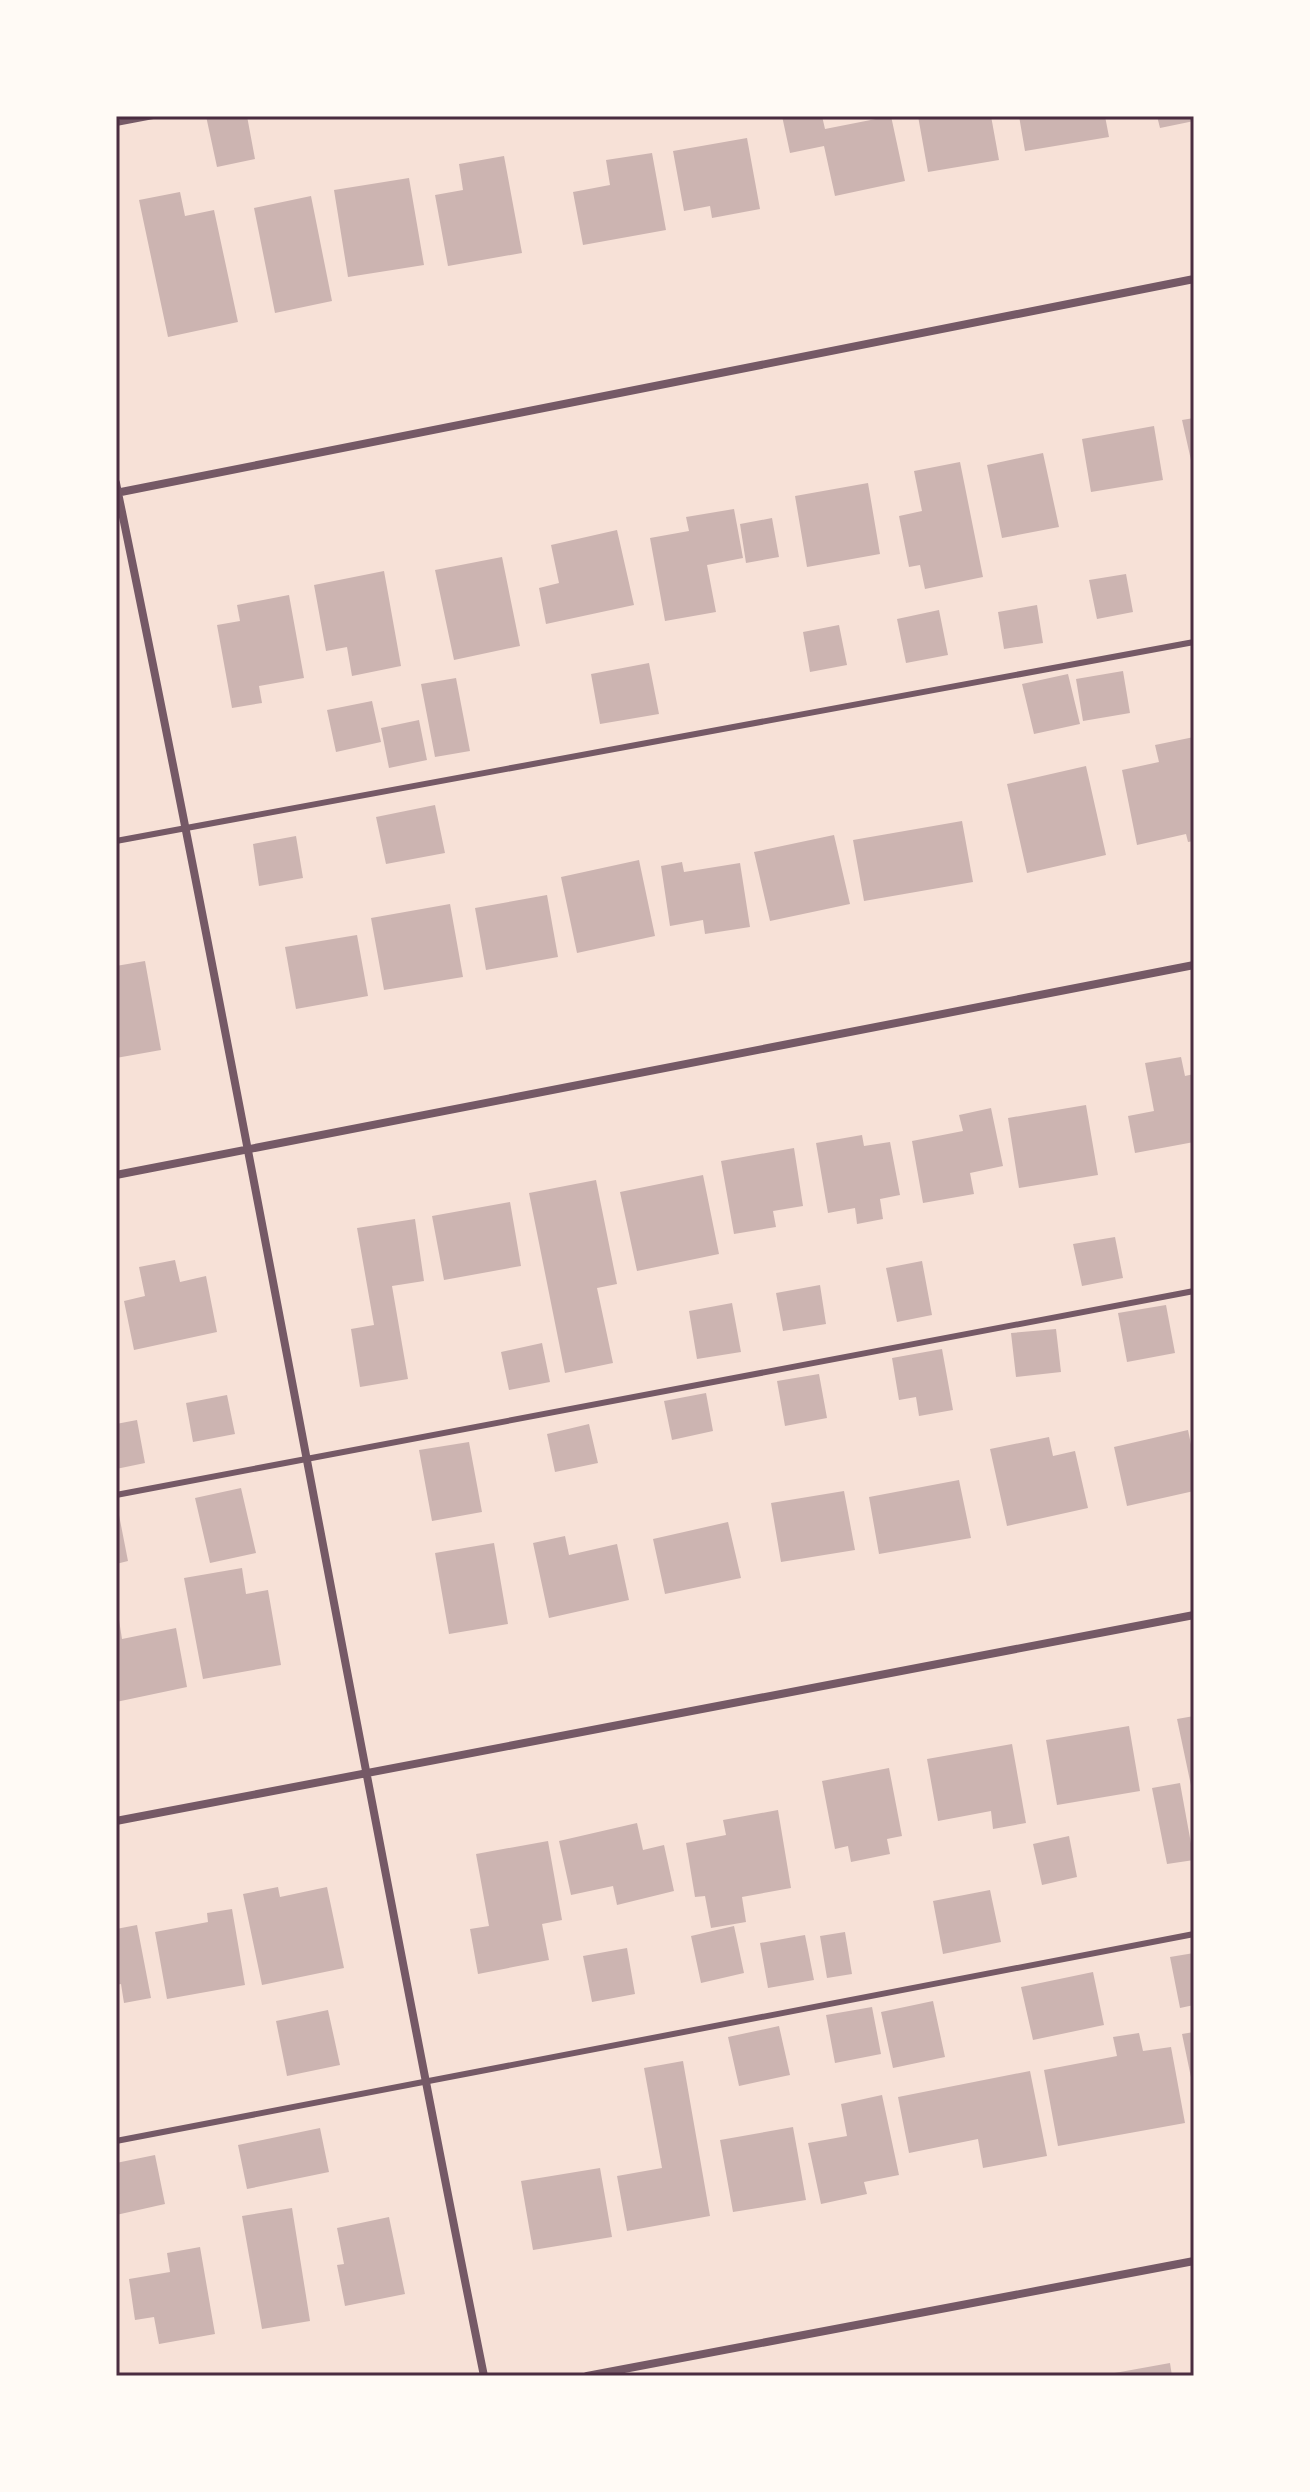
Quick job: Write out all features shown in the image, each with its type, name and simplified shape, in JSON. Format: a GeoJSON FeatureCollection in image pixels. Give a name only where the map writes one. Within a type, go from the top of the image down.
{"type":"FeatureCollection","features":[{"type":"Feature","properties":{"kind":"street"},"geometry":{"type":"LineString","coordinates":[[484,2376],[425,2082],[308,1458],[117,490],[1194,279]]}},
{"type":"Feature","properties":{"kind":"street"},"geometry":{"type":"LineString","coordinates":[[116,1175],[1194,965]]}},
{"type":"Feature","properties":{"kind":"street"},"geometry":{"type":"LineString","coordinates":[[116,1821],[1194,1615]]}},
{"type":"Feature","properties":{"kind":"street"},"geometry":{"type":"LineString","coordinates":[[587,2376],[1194,2261]]}},
{"type":"Feature","properties":{"kind":"lane"},"geometry":{"type":"LineString","coordinates":[[116,123],[153,116]]}},
{"type":"Feature","properties":{"kind":"lane"},"geometry":{"type":"LineString","coordinates":[[116,841],[1194,642]]}},
{"type":"Feature","properties":{"kind":"lane"},"geometry":{"type":"LineString","coordinates":[[116,1495],[1194,1291]]}},
{"type":"Feature","properties":{"kind":"lane"},"geometry":{"type":"LineString","coordinates":[[116,2141],[1194,1934]]}},
{"type":"Feature","properties":{"kind":"building"},"geometry":{"type":"Polygon","coordinates":[[[206,116],[247,116],[255,159],[217,167],[206,116]]]}},
{"type":"Feature","properties":{"kind":"building"},"geometry":{"type":"Polygon","coordinates":[[[782,116],[822,116],[825,129],[891,116],[905,181],[835,196],[824,146],[790,153],[782,116]]]}},
{"type":"Feature","properties":{"kind":"building"},"geometry":{"type":"Polygon","coordinates":[[[918,116],[991,116],[999,160],[928,172],[918,116]]]}},
{"type":"Feature","properties":{"kind":"building"},"geometry":{"type":"Polygon","coordinates":[[[1019,116],[1105,116],[1109,137],[1025,151],[1019,116]]]}},
{"type":"Feature","properties":{"kind":"building"},"geometry":{"type":"Polygon","coordinates":[[[1157,116],[1194,116],[1194,121],[1160,128],[1157,116]]]}},
{"type":"Feature","properties":{"kind":"building"},"geometry":{"type":"Polygon","coordinates":[[[747,138],[760,209],[712,218],[710,206],[684,211],[673,151],[747,138]]]}},
{"type":"Feature","properties":{"kind":"building"},"geometry":{"type":"Polygon","coordinates":[[[652,153],[666,230],[583,245],[573,192],[610,185],[606,160],[652,153]]]}},
{"type":"Feature","properties":{"kind":"building"},"geometry":{"type":"Polygon","coordinates":[[[504,156],[522,253],[448,266],[435,195],[463,190],[459,164],[504,156]]]}},
{"type":"Feature","properties":{"kind":"building"},"geometry":{"type":"Polygon","coordinates":[[[409,178],[424,265],[348,277],[334,190],[409,178]]]}},
{"type":"Feature","properties":{"kind":"building"},"geometry":{"type":"Polygon","coordinates":[[[180,192],[185,216],[214,210],[238,322],[168,337],[139,200],[180,192]]]}},
{"type":"Feature","properties":{"kind":"building"},"geometry":{"type":"Polygon","coordinates":[[[311,196],[332,301],[275,313],[254,208],[311,196]]]}},
{"type":"Feature","properties":{"kind":"building"},"geometry":{"type":"Polygon","coordinates":[[[1194,418],[1194,469],[1193,469],[1182,420],[1194,418]]]}},
{"type":"Feature","properties":{"kind":"building"},"geometry":{"type":"Polygon","coordinates":[[[1154,426],[1163,480],[1091,492],[1082,439],[1154,426]]]}},
{"type":"Feature","properties":{"kind":"building"},"geometry":{"type":"Polygon","coordinates":[[[1043,453],[1059,527],[1002,538],[987,465],[1043,453]]]}},
{"type":"Feature","properties":{"kind":"building"},"geometry":{"type":"Polygon","coordinates":[[[960,462],[983,577],[925,589],[920,565],[909,567],[899,516],[922,511],[914,471],[960,462]]]}},
{"type":"Feature","properties":{"kind":"building"},"geometry":{"type":"Polygon","coordinates":[[[868,483],[880,554],[807,567],[795,496],[868,483]]]}},
{"type":"Feature","properties":{"kind":"building"},"geometry":{"type":"Polygon","coordinates":[[[734,509],[743,558],[707,565],[716,612],[665,621],[650,538],[689,531],[686,517],[734,509]]]}},
{"type":"Feature","properties":{"kind":"building"},"geometry":{"type":"Polygon","coordinates":[[[772,518],[779,557],[746,563],[740,524],[772,518]]]}},
{"type":"Feature","properties":{"kind":"building"},"geometry":{"type":"Polygon","coordinates":[[[617,530],[634,605],[546,624],[539,588],[559,583],[551,545],[617,530]]]}},
{"type":"Feature","properties":{"kind":"building"},"geometry":{"type":"Polygon","coordinates":[[[502,557],[520,646],[454,660],[435,570],[502,557]]]}},
{"type":"Feature","properties":{"kind":"building"},"geometry":{"type":"Polygon","coordinates":[[[384,571],[401,666],[352,676],[347,647],[326,651],[314,585],[384,571]]]}},
{"type":"Feature","properties":{"kind":"building"},"geometry":{"type":"Polygon","coordinates":[[[1126,574],[1133,612],[1097,619],[1089,580],[1126,574]]]}},
{"type":"Feature","properties":{"kind":"building"},"geometry":{"type":"Polygon","coordinates":[[[289,595],[304,678],[259,686],[262,703],[232,708],[217,625],[240,621],[237,605],[289,595]]]}},
{"type":"Feature","properties":{"kind":"building"},"geometry":{"type":"Polygon","coordinates":[[[1037,605],[1043,643],[1004,649],[998,612],[1037,605]]]}},
{"type":"Feature","properties":{"kind":"building"},"geometry":{"type":"Polygon","coordinates":[[[939,610],[948,655],[906,663],[897,619],[939,610]]]}},
{"type":"Feature","properties":{"kind":"building"},"geometry":{"type":"Polygon","coordinates":[[[839,625],[847,665],[810,672],[803,632],[839,625]]]}},
{"type":"Feature","properties":{"kind":"building"},"geometry":{"type":"Polygon","coordinates":[[[649,663],[659,714],[600,724],[591,674],[649,663]]]}},
{"type":"Feature","properties":{"kind":"building"},"geometry":{"type":"Polygon","coordinates":[[[1123,671],[1130,713],[1083,721],[1076,679],[1123,671]]]}},
{"type":"Feature","properties":{"kind":"building"},"geometry":{"type":"Polygon","coordinates":[[[1068,674],[1080,724],[1034,734],[1022,684],[1068,674]]]}},
{"type":"Feature","properties":{"kind":"building"},"geometry":{"type":"Polygon","coordinates":[[[456,678],[470,751],[435,757],[421,684],[456,678]]]}},
{"type":"Feature","properties":{"kind":"building"},"geometry":{"type":"Polygon","coordinates":[[[372,701],[381,742],[336,752],[327,710],[372,701]]]}},
{"type":"Feature","properties":{"kind":"building"},"geometry":{"type":"Polygon","coordinates":[[[419,720],[427,760],[389,768],[381,728],[419,720]]]}},
{"type":"Feature","properties":{"kind":"building"},"geometry":{"type":"Polygon","coordinates":[[[1194,737],[1194,841],[1188,842],[1186,834],[1137,845],[1122,770],[1159,762],[1155,745],[1194,737]]]}},
{"type":"Feature","properties":{"kind":"building"},"geometry":{"type":"Polygon","coordinates":[[[1086,766],[1106,855],[1027,873],[1007,784],[1086,766]]]}},
{"type":"Feature","properties":{"kind":"building"},"geometry":{"type":"Polygon","coordinates":[[[435,805],[445,853],[386,864],[376,817],[435,805]]]}},
{"type":"Feature","properties":{"kind":"building"},"geometry":{"type":"Polygon","coordinates":[[[962,821],[973,882],[864,901],[853,840],[962,821]]]}},
{"type":"Feature","properties":{"kind":"building"},"geometry":{"type":"Polygon","coordinates":[[[834,835],[850,904],[770,921],[754,852],[834,835]]]}},
{"type":"Feature","properties":{"kind":"building"},"geometry":{"type":"Polygon","coordinates":[[[296,836],[303,878],[259,886],[253,844],[296,836]]]}},
{"type":"Feature","properties":{"kind":"building"},"geometry":{"type":"Polygon","coordinates":[[[639,860],[655,936],[577,953],[561,877],[639,860]]]}},
{"type":"Feature","properties":{"kind":"building"},"geometry":{"type":"Polygon","coordinates":[[[682,862],[684,872],[740,863],[750,927],[705,934],[703,920],[670,926],[661,866],[682,862]]]}},
{"type":"Feature","properties":{"kind":"building"},"geometry":{"type":"Polygon","coordinates":[[[547,895],[558,957],[486,970],[475,908],[547,895]]]}},
{"type":"Feature","properties":{"kind":"building"},"geometry":{"type":"Polygon","coordinates":[[[450,904],[463,977],[384,990],[371,918],[450,904]]]}},
{"type":"Feature","properties":{"kind":"building"},"geometry":{"type":"Polygon","coordinates":[[[357,935],[368,996],[296,1009],[285,947],[357,935]]]}},
{"type":"Feature","properties":{"kind":"building"},"geometry":{"type":"Polygon","coordinates":[[[145,961],[161,1050],[116,1058],[116,966],[145,961]]]}},
{"type":"Feature","properties":{"kind":"building"},"geometry":{"type":"Polygon","coordinates":[[[1181,1057],[1185,1076],[1194,1074],[1194,1142],[1135,1153],[1128,1116],[1154,1111],[1145,1063],[1181,1057]]]}},
{"type":"Feature","properties":{"kind":"building"},"geometry":{"type":"Polygon","coordinates":[[[1086,1105],[1098,1175],[1019,1188],[1008,1118],[1086,1105]]]}},
{"type":"Feature","properties":{"kind":"building"},"geometry":{"type":"Polygon","coordinates":[[[991,1108],[1003,1166],[970,1173],[974,1194],[923,1203],[912,1141],[963,1131],[959,1115],[991,1108]]]}},
{"type":"Feature","properties":{"kind":"building"},"geometry":{"type":"Polygon","coordinates":[[[862,1135],[864,1146],[890,1142],[900,1195],[880,1199],[883,1219],[857,1224],[855,1208],[828,1213],[816,1143],[862,1135]]]}},
{"type":"Feature","properties":{"kind":"building"},"geometry":{"type":"Polygon","coordinates":[[[794,1148],[803,1206],[773,1211],[776,1227],[734,1234],[721,1161],[794,1148]]]}},
{"type":"Feature","properties":{"kind":"building"},"geometry":{"type":"Polygon","coordinates":[[[703,1175],[719,1254],[637,1271],[620,1192],[703,1175]]]}},
{"type":"Feature","properties":{"kind":"building"},"geometry":{"type":"Polygon","coordinates":[[[596,1180],[617,1284],[597,1288],[613,1363],[565,1373],[529,1193],[596,1180]]]}},
{"type":"Feature","properties":{"kind":"building"},"geometry":{"type":"Polygon","coordinates":[[[510,1202],[521,1266],[444,1280],[432,1216],[510,1202]]]}},
{"type":"Feature","properties":{"kind":"building"},"geometry":{"type":"Polygon","coordinates":[[[415,1219],[424,1281],[392,1286],[408,1379],[360,1387],[351,1329],[374,1325],[357,1228],[415,1219]]]}},
{"type":"Feature","properties":{"kind":"building"},"geometry":{"type":"Polygon","coordinates":[[[1115,1237],[1123,1278],[1082,1286],[1073,1244],[1115,1237]]]}},
{"type":"Feature","properties":{"kind":"building"},"geometry":{"type":"Polygon","coordinates":[[[175,1260],[180,1282],[206,1276],[217,1332],[134,1350],[124,1301],[145,1296],[139,1267],[175,1260]]]}},
{"type":"Feature","properties":{"kind":"building"},"geometry":{"type":"Polygon","coordinates":[[[922,1261],[932,1315],[897,1322],[886,1268],[922,1261]]]}},
{"type":"Feature","properties":{"kind":"building"},"geometry":{"type":"Polygon","coordinates":[[[820,1285],[826,1324],[783,1331],[776,1293],[820,1285]]]}},
{"type":"Feature","properties":{"kind":"building"},"geometry":{"type":"Polygon","coordinates":[[[732,1303],[741,1352],[697,1359],[689,1311],[732,1303]]]}},
{"type":"Feature","properties":{"kind":"building"},"geometry":{"type":"Polygon","coordinates":[[[1166,1305],[1175,1353],[1127,1362],[1118,1313],[1166,1305]]]}},
{"type":"Feature","properties":{"kind":"building"},"geometry":{"type":"Polygon","coordinates":[[[1056,1329],[1061,1372],[1016,1377],[1011,1333],[1056,1329]]]}},
{"type":"Feature","properties":{"kind":"building"},"geometry":{"type":"Polygon","coordinates":[[[542,1343],[550,1382],[509,1390],[501,1352],[542,1343]]]}},
{"type":"Feature","properties":{"kind":"building"},"geometry":{"type":"Polygon","coordinates":[[[942,1349],[953,1410],[919,1416],[916,1397],[899,1400],[892,1358],[942,1349]]]}},
{"type":"Feature","properties":{"kind":"building"},"geometry":{"type":"Polygon","coordinates":[[[819,1374],[827,1418],[785,1426],[777,1381],[819,1374]]]}},
{"type":"Feature","properties":{"kind":"building"},"geometry":{"type":"Polygon","coordinates":[[[706,1393],[713,1431],[672,1440],[664,1401],[706,1393]]]}},
{"type":"Feature","properties":{"kind":"building"},"geometry":{"type":"Polygon","coordinates":[[[227,1395],[235,1434],[193,1442],[186,1403],[227,1395]]]}},
{"type":"Feature","properties":{"kind":"building"},"geometry":{"type":"Polygon","coordinates":[[[137,1420],[145,1463],[116,1469],[116,1424],[137,1420]]]}},
{"type":"Feature","properties":{"kind":"building"},"geometry":{"type":"Polygon","coordinates":[[[589,1424],[598,1463],[555,1472],[547,1434],[589,1424]]]}},
{"type":"Feature","properties":{"kind":"building"},"geometry":{"type":"Polygon","coordinates":[[[1188,1430],[1194,1459],[1194,1491],[1127,1506],[1114,1447],[1188,1430]]]}},
{"type":"Feature","properties":{"kind":"building"},"geometry":{"type":"Polygon","coordinates":[[[1049,1437],[1053,1456],[1075,1451],[1088,1508],[1007,1526],[990,1449],[1049,1437]]]}},
{"type":"Feature","properties":{"kind":"building"},"geometry":{"type":"Polygon","coordinates":[[[469,1442],[482,1512],[432,1521],[419,1450],[469,1442]]]}},
{"type":"Feature","properties":{"kind":"building"},"geometry":{"type":"Polygon","coordinates":[[[959,1480],[971,1538],[879,1554],[869,1497],[959,1480]]]}},
{"type":"Feature","properties":{"kind":"building"},"geometry":{"type":"Polygon","coordinates":[[[241,1488],[256,1553],[210,1563],[195,1498],[241,1488]]]}},
{"type":"Feature","properties":{"kind":"building"},"geometry":{"type":"Polygon","coordinates":[[[844,1491],[855,1550],[781,1562],[771,1503],[844,1491]]]}},
{"type":"Feature","properties":{"kind":"building"},"geometry":{"type":"Polygon","coordinates":[[[116,1515],[119,1515],[128,1561],[116,1564],[116,1515]]]}},
{"type":"Feature","properties":{"kind":"building"},"geometry":{"type":"Polygon","coordinates":[[[728,1522],[741,1578],[665,1594],[653,1539],[728,1522]]]}},
{"type":"Feature","properties":{"kind":"building"},"geometry":{"type":"Polygon","coordinates":[[[565,1536],[569,1555],[617,1544],[629,1600],[549,1618],[533,1543],[565,1536]]]}},
{"type":"Feature","properties":{"kind":"building"},"geometry":{"type":"Polygon","coordinates":[[[494,1543],[508,1624],[449,1634],[435,1553],[494,1543]]]}},
{"type":"Feature","properties":{"kind":"building"},"geometry":{"type":"Polygon","coordinates":[[[242,1568],[246,1594],[268,1590],[281,1665],[203,1679],[184,1578],[242,1568]]]}},
{"type":"Feature","properties":{"kind":"building"},"geometry":{"type":"Polygon","coordinates":[[[119,1620],[122,1639],[176,1628],[187,1687],[116,1702],[116,1621],[119,1620]]]}},
{"type":"Feature","properties":{"kind":"building"},"geometry":{"type":"Polygon","coordinates":[[[1194,1716],[1194,1795],[1193,1795],[1177,1719],[1194,1716]]]}},
{"type":"Feature","properties":{"kind":"building"},"geometry":{"type":"Polygon","coordinates":[[[1129,1726],[1140,1791],[1057,1805],[1046,1740],[1129,1726]]]}},
{"type":"Feature","properties":{"kind":"building"},"geometry":{"type":"Polygon","coordinates":[[[1012,1744],[1026,1823],[993,1829],[991,1811],[938,1821],[927,1759],[1012,1744]]]}},
{"type":"Feature","properties":{"kind":"building"},"geometry":{"type":"Polygon","coordinates":[[[889,1768],[902,1836],[887,1839],[890,1854],[851,1862],[848,1846],[835,1849],[822,1781],[889,1768]]]}},
{"type":"Feature","properties":{"kind":"building"},"geometry":{"type":"Polygon","coordinates":[[[1180,1783],[1194,1860],[1167,1864],[1152,1788],[1180,1783]]]}},
{"type":"Feature","properties":{"kind":"building"},"geometry":{"type":"Polygon","coordinates":[[[778,1810],[791,1888],[742,1897],[746,1922],[711,1928],[705,1896],[695,1897],[686,1843],[726,1835],[723,1820],[778,1810]]]}},
{"type":"Feature","properties":{"kind":"building"},"geometry":{"type":"Polygon","coordinates":[[[637,1823],[643,1850],[664,1845],[674,1891],[617,1905],[613,1886],[571,1895],[559,1841],[637,1823]]]}},
{"type":"Feature","properties":{"kind":"building"},"geometry":{"type":"Polygon","coordinates":[[[1069,1836],[1077,1877],[1042,1885],[1033,1844],[1069,1836]]]}},
{"type":"Feature","properties":{"kind":"building"},"geometry":{"type":"Polygon","coordinates":[[[548,1841],[562,1920],[542,1924],[549,1960],[478,1974],[470,1929],[489,1926],[476,1854],[548,1841]]]}},
{"type":"Feature","properties":{"kind":"building"},"geometry":{"type":"Polygon","coordinates":[[[278,1887],[280,1897],[327,1887],[344,1968],[262,1985],[243,1894],[278,1887]]]}},
{"type":"Feature","properties":{"kind":"building"},"geometry":{"type":"Polygon","coordinates":[[[990,1890],[1001,1942],[943,1954],[933,1901],[990,1890]]]}},
{"type":"Feature","properties":{"kind":"building"},"geometry":{"type":"Polygon","coordinates":[[[232,1909],[245,1985],[167,1999],[155,1932],[208,1922],[207,1913],[232,1909]]]}},
{"type":"Feature","properties":{"kind":"building"},"geometry":{"type":"Polygon","coordinates":[[[137,1925],[151,1998],[124,2003],[121,1984],[116,1985],[116,1929],[137,1925]]]}},
{"type":"Feature","properties":{"kind":"building"},"geometry":{"type":"Polygon","coordinates":[[[734,1926],[744,1973],[701,1983],[691,1936],[734,1926]]]}},
{"type":"Feature","properties":{"kind":"building"},"geometry":{"type":"Polygon","coordinates":[[[845,1932],[852,1974],[827,1978],[820,1936],[845,1932]]]}},
{"type":"Feature","properties":{"kind":"building"},"geometry":{"type":"Polygon","coordinates":[[[805,1935],[814,1980],[768,1988],[760,1943],[805,1935]]]}},
{"type":"Feature","properties":{"kind":"building"},"geometry":{"type":"Polygon","coordinates":[[[627,1948],[635,1994],[592,2002],[583,1956],[627,1948]]]}},
{"type":"Feature","properties":{"kind":"building"},"geometry":{"type":"Polygon","coordinates":[[[1194,1953],[1194,2005],[1180,2008],[1170,1957],[1194,1953]]]}},
{"type":"Feature","properties":{"kind":"building"},"geometry":{"type":"Polygon","coordinates":[[[1093,1972],[1104,2025],[1033,2040],[1021,1987],[1093,1972]]]}},
{"type":"Feature","properties":{"kind":"building"},"geometry":{"type":"Polygon","coordinates":[[[933,2001],[945,2057],[893,2068],[881,2012],[933,2001]]]}},
{"type":"Feature","properties":{"kind":"building"},"geometry":{"type":"Polygon","coordinates":[[[872,2007],[881,2054],[835,2063],[826,2015],[872,2007]]]}},
{"type":"Feature","properties":{"kind":"building"},"geometry":{"type":"Polygon","coordinates":[[[328,2010],[340,2065],[287,2076],[276,2021],[328,2010]]]}},
{"type":"Feature","properties":{"kind":"building"},"geometry":{"type":"Polygon","coordinates":[[[779,2026],[790,2075],[739,2086],[728,2037],[779,2026]]]}},
{"type":"Feature","properties":{"kind":"building"},"geometry":{"type":"Polygon","coordinates":[[[1194,2032],[1194,2087],[1193,2087],[1182,2034],[1194,2032]]]}},
{"type":"Feature","properties":{"kind":"building"},"geometry":{"type":"Polygon","coordinates":[[[1139,2033],[1143,2051],[1171,2047],[1185,2123],[1058,2146],[1044,2070],[1117,2056],[1113,2037],[1139,2033]]]}},
{"type":"Feature","properties":{"kind":"building"},"geometry":{"type":"Polygon","coordinates":[[[683,2061],[710,2216],[627,2231],[617,2176],[662,2168],[644,2068],[683,2061]]]}},
{"type":"Feature","properties":{"kind":"building"},"geometry":{"type":"Polygon","coordinates":[[[1030,2071],[1047,2156],[983,2168],[978,2139],[909,2153],[898,2097],[1030,2071]]]}},
{"type":"Feature","properties":{"kind":"building"},"geometry":{"type":"Polygon","coordinates":[[[882,2095],[899,2175],[864,2182],[867,2194],[821,2204],[808,2143],[847,2136],[841,2104],[882,2095]]]}},
{"type":"Feature","properties":{"kind":"building"},"geometry":{"type":"Polygon","coordinates":[[[793,2127],[806,2200],[733,2212],[720,2140],[793,2127]]]}},
{"type":"Feature","properties":{"kind":"building"},"geometry":{"type":"Polygon","coordinates":[[[320,2128],[329,2172],[247,2189],[238,2145],[320,2128]]]}},
{"type":"Feature","properties":{"kind":"building"},"geometry":{"type":"Polygon","coordinates":[[[155,2155],[165,2204],[116,2215],[116,2163],[155,2155]]]}},
{"type":"Feature","properties":{"kind":"building"},"geometry":{"type":"Polygon","coordinates":[[[600,2168],[612,2237],[533,2250],[521,2181],[600,2168]]]}},
{"type":"Feature","properties":{"kind":"building"},"geometry":{"type":"Polygon","coordinates":[[[292,2208],[310,2321],[262,2329],[242,2216],[292,2208]]]}},
{"type":"Feature","properties":{"kind":"building"},"geometry":{"type":"Polygon","coordinates":[[[389,2217],[405,2294],[345,2306],[337,2265],[344,2264],[337,2228],[389,2217]]]}},
{"type":"Feature","properties":{"kind":"building"},"geometry":{"type":"Polygon","coordinates":[[[200,2247],[215,2334],[159,2344],[154,2317],[135,2320],[129,2279],[170,2272],[167,2253],[200,2247]]]}},
{"type":"Feature","properties":{"kind":"building"},"geometry":{"type":"Polygon","coordinates":[[[1170,2363],[1172,2376],[1109,2376],[1109,2374],[1170,2363]]]}}]}
